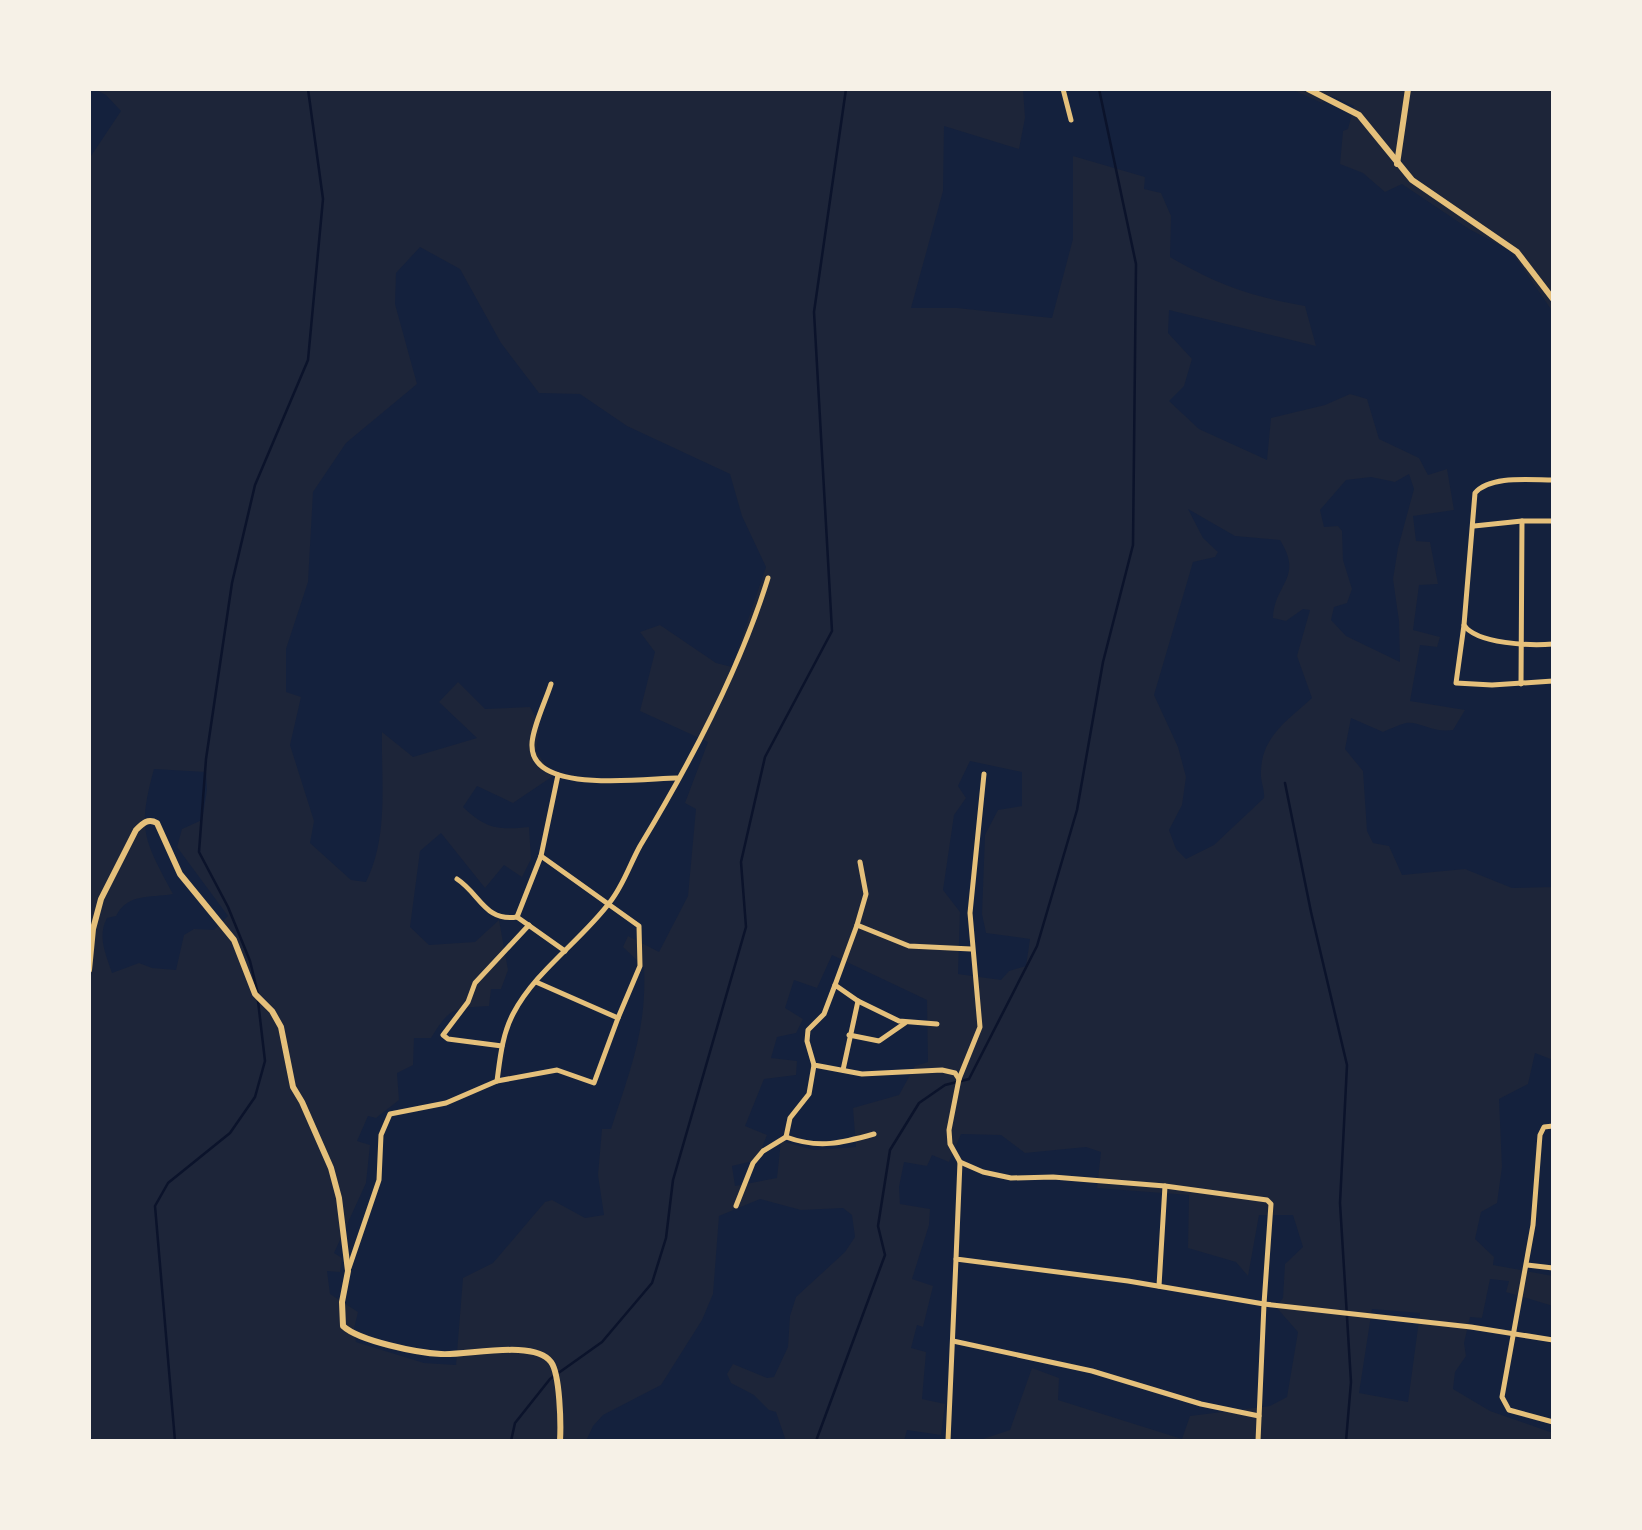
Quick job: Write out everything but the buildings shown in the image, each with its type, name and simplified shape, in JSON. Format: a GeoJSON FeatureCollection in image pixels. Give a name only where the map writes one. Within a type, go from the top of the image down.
{"type":"FeatureCollection","features":[{"type":"Feature","properties":{"kind":"street"},"geometry":{"type":"LineString","coordinates":[[1063,89],[1071,120]]}},
{"type":"Feature","properties":{"kind":"street"},"geometry":{"type":"LineString","coordinates":[[1308,89],[1359,114],[1397,164],[1420,187],[1517,251],[1553,299]]}},
{"type":"Feature","properties":{"kind":"street"},"geometry":{"type":"LineString","coordinates":[[1397,164],[1408,89]]}},
{"type":"Feature","properties":{"kind":"street"},"geometry":{"type":"LineString","coordinates":[[1553,480],[1512,481],[1480,488],[1474,497],[1474,526],[1456,683],[1521,684],[1553,681]]}},
{"type":"Feature","properties":{"kind":"street"},"geometry":{"type":"LineString","coordinates":[[1521,684],[1519,644],[1522,521]]}},
{"type":"Feature","properties":{"kind":"street"},"geometry":{"type":"LineString","coordinates":[[1474,526],[1553,521]]}},
{"type":"Feature","properties":{"kind":"street"},"geometry":{"type":"LineString","coordinates":[[497,1081],[502,1046],[513,1014],[536,982],[610,903],[656,824],[721,692],[768,578]]}},
{"type":"Feature","properties":{"kind":"street"},"geometry":{"type":"LineString","coordinates":[[1464,625],[1478,636],[1519,644],[1553,644]]}},
{"type":"Feature","properties":{"kind":"street"},"geometry":{"type":"LineString","coordinates":[[551,684],[531,744],[539,762],[558,775],[604,781],[677,778]]}},
{"type":"Feature","properties":{"kind":"street"},"geometry":{"type":"LineString","coordinates":[[948,1441],[960,1162],[949,1139],[960,1081],[981,1027],[971,949],[970,913],[984,774]]}},
{"type":"Feature","properties":{"kind":"street"},"geometry":{"type":"LineString","coordinates":[[517,917],[541,856],[558,775]]}},
{"type":"Feature","properties":{"kind":"street"},"geometry":{"type":"LineString","coordinates":[[89,970],[94,919],[101,899],[136,830],[144,822],[153,820],[157,822],[180,874],[234,940],[258,996],[281,1027],[293,1087],[331,1168],[344,1227],[348,1271]]}},
{"type":"Feature","properties":{"kind":"street"},"geometry":{"type":"LineString","coordinates":[[541,856],[610,903],[638,924],[641,930],[640,966],[593,1084],[557,1070],[497,1081],[446,1103],[390,1114],[381,1135],[379,1180],[348,1271],[341,1320],[343,1326],[353,1334],[442,1354],[523,1350],[551,1361],[559,1377],[560,1441]]}},
{"type":"Feature","properties":{"kind":"street"},"geometry":{"type":"LineString","coordinates":[[786,1138],[790,1118],[809,1094],[814,1065],[807,1034],[813,1023],[824,1014],[866,894],[860,862]]}},
{"type":"Feature","properties":{"kind":"street"},"geometry":{"type":"LineString","coordinates":[[457,879],[491,914],[502,918],[517,917],[565,951]]}},
{"type":"Feature","properties":{"kind":"street"},"geometry":{"type":"LineString","coordinates":[[502,1046],[448,1039],[443,1035],[468,1002],[475,983],[529,925]]}},
{"type":"Feature","properties":{"kind":"street"},"geometry":{"type":"LineString","coordinates":[[857,925],[909,946],[971,949]]}},
{"type":"Feature","properties":{"kind":"street"},"geometry":{"type":"LineString","coordinates":[[536,982],[618,1018]]}},
{"type":"Feature","properties":{"kind":"street"},"geometry":{"type":"LineString","coordinates":[[835,985],[858,1001],[905,1023],[937,1024]]}},
{"type":"Feature","properties":{"kind":"street"},"geometry":{"type":"LineString","coordinates":[[843,1070],[858,1001]]}},
{"type":"Feature","properties":{"kind":"street"},"geometry":{"type":"LineString","coordinates":[[849,1035],[879,1041],[905,1023]]}},
{"type":"Feature","properties":{"kind":"street"},"geometry":{"type":"LineString","coordinates":[[814,1065],[874,1075],[942,1070],[955,1073],[960,1081]]}},
{"type":"Feature","properties":{"kind":"street"},"geometry":{"type":"LineString","coordinates":[[1553,1126],[1544,1128],[1540,1135],[1527,1265],[1503,1385],[1503,1403],[1509,1410],[1553,1422]]}},
{"type":"Feature","properties":{"kind":"street"},"geometry":{"type":"LineString","coordinates":[[736,1206],[753,1164],[764,1151],[786,1138],[815,1146],[831,1146],[874,1133]]}},
{"type":"Feature","properties":{"kind":"street"},"geometry":{"type":"LineString","coordinates":[[960,1162],[983,1172],[1011,1178],[1053,1177],[1165,1186],[1254,1196],[1270,1202],[1258,1441]]}},
{"type":"Feature","properties":{"kind":"street"},"geometry":{"type":"LineString","coordinates":[[1159,1286],[1165,1186]]}},
{"type":"Feature","properties":{"kind":"street"},"geometry":{"type":"LineString","coordinates":[[956,1259],[1159,1286],[1329,1313],[1366,1315],[1553,1340]]}},
{"type":"Feature","properties":{"kind":"street"},"geometry":{"type":"LineString","coordinates":[[1527,1265],[1553,1268]]}},
{"type":"Feature","properties":{"kind":"street"},"geometry":{"type":"LineString","coordinates":[[953,1341],[1092,1371],[1191,1401],[1259,1416]]}},
{"type":"Feature","properties":{"kind":"shaded area"},"geometry":{"type":"Polygon","coordinates":[[[94,89],[1023,89],[1025,118],[1019,149],[944,126],[943,191],[911,308],[957,308],[1052,318],[1073,239],[1073,156],[1145,177],[1144,189],[1161,193],[1171,216],[1170,257],[1235,288],[1305,306],[1316,346],[1169,310],[1168,333],[1192,359],[1184,386],[1169,401],[1199,429],[1267,460],[1271,418],[1325,405],[1350,394],[1367,399],[1379,439],[1419,458],[1428,475],[1447,469],[1454,510],[1413,516],[1416,541],[1430,542],[1438,584],[1419,585],[1413,630],[1440,637],[1437,647],[1420,645],[1410,701],[1465,710],[1453,730],[1438,730],[1411,723],[1383,732],[1351,718],[1345,749],[1363,771],[1367,831],[1373,843],[1389,846],[1402,875],[1465,869],[1512,888],[1553,887],[1553,1060],[1535,1053],[1528,1084],[1499,1099],[1502,1167],[1497,1203],[1481,1212],[1475,1239],[1494,1257],[1493,1265],[1553,1276],[1553,1306],[1506,1292],[1509,1281],[1490,1279],[1482,1318],[1470,1317],[1464,1343],[1466,1356],[1455,1372],[1453,1389],[1490,1411],[1553,1433],[1553,1441],[977,1441],[1010,1430],[1032,1368],[1059,1378],[1058,1400],[1182,1439],[1190,1416],[1270,1406],[1287,1397],[1298,1332],[1276,1307],[1283,1298],[1285,1264],[1303,1247],[1293,1215],[1259,1215],[1248,1276],[1236,1262],[1188,1248],[1189,1195],[1097,1188],[1101,1152],[1086,1147],[1025,1153],[1001,1135],[961,1134],[949,1162],[932,1155],[927,1166],[904,1162],[899,1187],[900,1204],[930,1209],[929,1225],[912,1279],[933,1286],[923,1327],[917,1325],[911,1348],[926,1352],[922,1399],[945,1404],[941,1435],[907,1430],[904,1441],[786,1441],[776,1412],[769,1410],[754,1395],[731,1383],[727,1374],[733,1364],[767,1378],[774,1377],[788,1347],[790,1316],[796,1297],[845,1252],[855,1237],[852,1215],[843,1208],[801,1210],[760,1199],[719,1216],[713,1294],[702,1320],[661,1385],[603,1415],[593,1426],[586,1441],[94,1441],[89,1435],[89,159],[121,111],[106,95],[94,89]],[[420,247],[396,273],[395,304],[417,384],[346,443],[313,492],[308,582],[286,649],[286,692],[301,697],[290,745],[314,821],[310,843],[351,880],[366,882],[378,846],[382,808],[382,732],[413,757],[477,738],[439,702],[458,682],[485,709],[530,707],[540,725],[536,751],[553,776],[513,803],[477,786],[463,807],[486,824],[501,828],[529,827],[531,859],[522,877],[504,865],[485,888],[441,833],[420,851],[410,927],[429,945],[475,942],[499,920],[508,970],[501,989],[491,989],[489,1006],[454,1011],[443,1020],[431,1038],[414,1038],[413,1065],[397,1073],[399,1100],[376,1118],[368,1116],[357,1141],[370,1145],[366,1183],[334,1253],[342,1258],[340,1272],[327,1271],[330,1294],[358,1312],[354,1329],[356,1342],[424,1363],[456,1365],[463,1278],[493,1263],[545,1202],[552,1200],[585,1218],[604,1215],[598,1175],[602,1129],[611,1129],[636,1050],[643,1011],[644,967],[623,947],[628,936],[659,952],[688,896],[696,809],[685,803],[708,742],[640,711],[655,652],[640,632],[660,625],[716,663],[732,667],[766,567],[742,516],[730,474],[627,426],[580,394],[539,393],[501,343],[460,269],[420,247]],[[1409,474],[1395,482],[1371,477],[1346,480],[1320,510],[1324,527],[1338,526],[1342,531],[1343,560],[1352,589],[1347,603],[1334,607],[1331,620],[1346,636],[1400,662],[1399,621],[1393,579],[1398,548],[1414,489],[1409,474]],[[1188,509],[1203,538],[1218,552],[1215,557],[1193,562],[1154,695],[1178,747],[1186,777],[1182,805],[1169,830],[1176,849],[1186,859],[1214,845],[1264,798],[1261,771],[1266,748],[1278,730],[1312,698],[1297,656],[1310,610],[1303,609],[1286,621],[1273,618],[1278,597],[1289,572],[1287,553],[1280,540],[1235,536],[1188,509]],[[970,761],[958,786],[966,798],[954,815],[943,890],[960,912],[958,974],[1001,980],[1009,971],[1026,966],[1030,939],[986,933],[982,914],[985,835],[998,810],[1022,806],[1022,772],[970,761]],[[154,769],[146,807],[146,834],[150,847],[173,894],[133,900],[116,916],[107,918],[103,939],[112,973],[139,963],[152,968],[176,970],[184,935],[194,929],[214,930],[228,916],[177,847],[182,829],[202,820],[207,790],[206,772],[154,769]],[[832,955],[817,988],[794,980],[785,1008],[803,1019],[796,1033],[777,1037],[771,1058],[797,1061],[796,1075],[764,1079],[745,1126],[767,1135],[757,1160],[732,1166],[735,1186],[777,1178],[781,1141],[814,1150],[856,1147],[853,1108],[899,1095],[915,1066],[928,1062],[927,1000],[832,955]],[[1372,1309],[1359,1393],[1408,1402],[1420,1313],[1372,1309]]]}},
{"type":"Feature","properties":{"kind":"shaded area"},"geometry":{"type":"Polygon","coordinates":[[[1291,89],[1553,89],[1553,312],[1511,251],[1469,229],[1402,184],[1385,192],[1363,173],[1340,164],[1343,131],[1348,129],[1354,106],[1332,96],[1322,103],[1291,89]]]}},
{"type":"Feature","properties":{"kind":"waterway"},"geometry":{"type":"LineString","coordinates":[[258,994],[250,961],[228,907],[199,852],[206,759],[232,583],[255,485],[308,360],[323,199],[308,89]]}},
{"type":"Feature","properties":{"kind":"waterway"},"geometry":{"type":"LineString","coordinates":[[511,1441],[515,1423],[550,1379],[602,1342],[652,1283],[666,1238],[673,1180],[746,927],[741,862],[765,757],[832,631],[814,312],[846,89]]}},
{"type":"Feature","properties":{"kind":"waterway"},"geometry":{"type":"LineString","coordinates":[[816,1441],[885,1255],[878,1226],[890,1150],[919,1103],[945,1085],[969,1079],[1037,946],[1077,810],[1103,662],[1133,545],[1136,264],[1099,89]]}},
{"type":"Feature","properties":{"kind":"waterway"},"geometry":{"type":"LineString","coordinates":[[1285,783],[1311,912],[1347,1065],[1340,1203],[1351,1382],[1346,1441]]}},
{"type":"Feature","properties":{"kind":"waterway"},"geometry":{"type":"LineString","coordinates":[[175,1441],[155,1206],[168,1183],[230,1133],[255,1097],[265,1061],[258,1001]]}}]}
